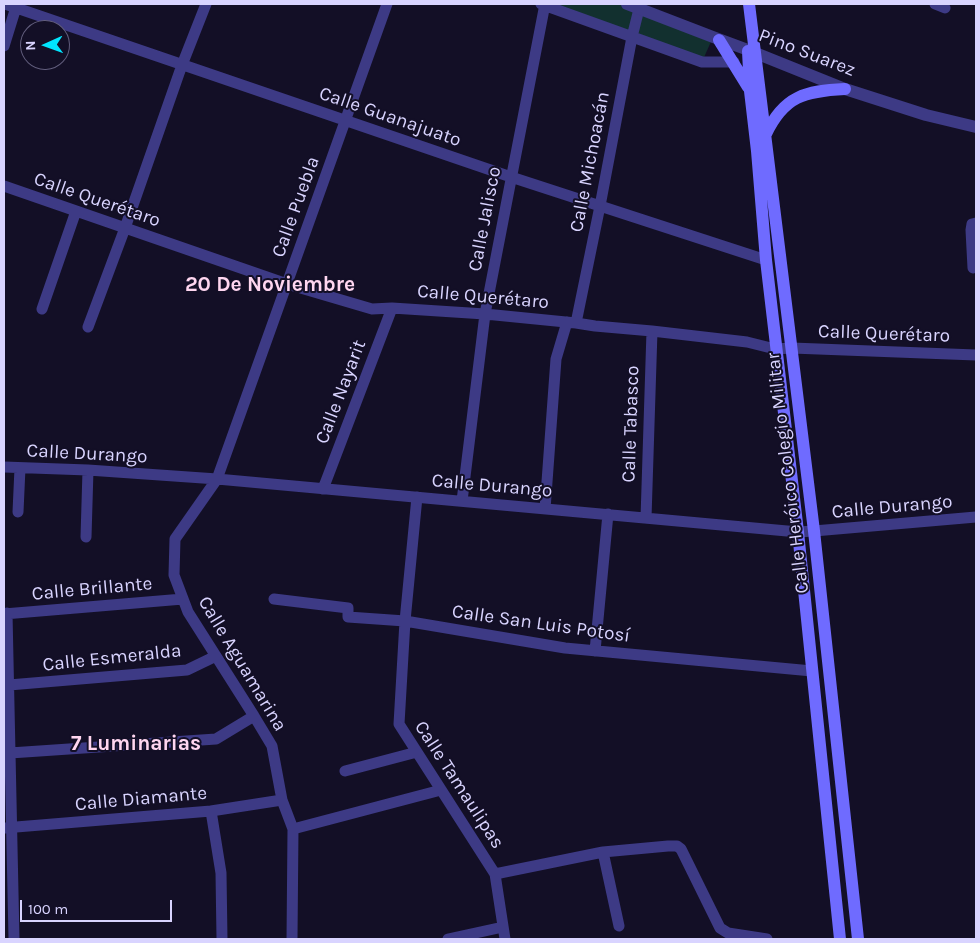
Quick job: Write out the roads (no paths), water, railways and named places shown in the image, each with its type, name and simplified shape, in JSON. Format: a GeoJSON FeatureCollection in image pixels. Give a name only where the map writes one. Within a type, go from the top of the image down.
{"type":"FeatureCollection","features":[{"type":"Feature","properties":{"kind":"main road","name":"Calle Heróico Colegio Militar"},"geometry":{"type":"LineString","coordinates":[[742,4],[744,25],[752,52],[766,134],[762,150],[766,260],[798,532],[840,939]]}},
{"type":"Feature","properties":{"kind":"main road","name":"Calle Heróico Colegio Militar"},"geometry":{"type":"LineString","coordinates":[[750,4],[752,52],[750,91],[762,150],[792,348],[814,531],[858,939]]}},
{"type":"Feature","properties":{"kind":"main road"},"geometry":{"type":"LineString","coordinates":[[719,40],[750,91]]}},
{"type":"Feature","properties":{"kind":"main road"},"geometry":{"type":"LineString","coordinates":[[766,134],[772,120],[790,101],[813,92],[845,89]]}},
{"type":"Feature","properties":{"kind":"main road"},"geometry":{"type":"LineString","coordinates":[[814,693],[831,693]]}},
{"type":"Feature","properties":{"kind":"main road"},"geometry":{"type":"LineString","coordinates":[[828,822],[845,821]]}},
{"type":"Feature","properties":{"kind":"street"},"geometry":{"type":"LineString","coordinates":[[88,327],[182,65],[206,4]]}},
{"type":"Feature","properties":{"kind":"street","name":"Calle Puebla"},"geometry":{"type":"LineString","coordinates":[[217,479],[387,4]]}},
{"type":"Feature","properties":{"kind":"street"},"geometry":{"type":"LineString","coordinates":[[544,4],[702,62],[734,62]]}},
{"type":"Feature","properties":{"kind":"street","name":"Calle Jalisco"},"geometry":{"type":"LineString","coordinates":[[462,501],[485,314],[544,4]]}},
{"type":"Feature","properties":{"kind":"street"},"geometry":{"type":"LineString","coordinates":[[4,46],[12,5]]}},
{"type":"Feature","properties":{"kind":"street","name":"Calle Guanajuato"},"geometry":{"type":"LineString","coordinates":[[12,5],[511,177],[766,260]]}},
{"type":"Feature","properties":{"kind":"street","name":"Pino Suarez"},"geometry":{"type":"LineString","coordinates":[[633,6],[845,89],[926,115],[976,127]]}},
{"type":"Feature","properties":{"kind":"street","name":"Calle Michoacán"},"geometry":{"type":"LineString","coordinates":[[545,509],[556,360],[572,322],[600,206],[632,37],[633,6]]}},
{"type":"Feature","properties":{"kind":"street","name":"Calle Querétaro"},"geometry":{"type":"LineString","coordinates":[[4,186],[287,284],[372,309],[392,308],[485,314],[572,322],[747,342],[776,349],[976,355]]}},
{"type":"Feature","properties":{"kind":"street"},"geometry":{"type":"LineString","coordinates":[[42,309],[76,211]]}},
{"type":"Feature","properties":{"kind":"street"},"geometry":{"type":"LineString","coordinates":[[973,268],[971,230],[972,224],[976,223]]}},
{"type":"Feature","properties":{"kind":"street","name":"Calle Nayarit"},"geometry":{"type":"LineString","coordinates":[[323,489],[392,308]]}},
{"type":"Feature","properties":{"kind":"street","name":"Calle Tabasco"},"geometry":{"type":"LineString","coordinates":[[646,518],[652,331]]}},
{"type":"Feature","properties":{"kind":"street","name":"Calle Durango"},"geometry":{"type":"LineString","coordinates":[[4,467],[88,470],[217,479],[798,532],[976,517]]}},
{"type":"Feature","properties":{"kind":"street"},"geometry":{"type":"LineString","coordinates":[[18,512],[20,468]]}},
{"type":"Feature","properties":{"kind":"street"},"geometry":{"type":"LineString","coordinates":[[86,537],[88,470]]}},
{"type":"Feature","properties":{"kind":"street","name":"Calle Aguamarina"},"geometry":{"type":"LineString","coordinates":[[217,479],[175,539],[174,575],[188,612],[272,746],[282,800],[293,829],[292,939]]}},
{"type":"Feature","properties":{"kind":"street","name":"Calle Tamaulipas"},"geometry":{"type":"LineString","coordinates":[[417,497],[404,621],[399,724],[495,874],[505,939]]}},
{"type":"Feature","properties":{"kind":"street"},"geometry":{"type":"LineString","coordinates":[[596,651],[608,514]]}},
{"type":"Feature","properties":{"kind":"street","name":"Calle Brillante"},"geometry":{"type":"LineString","coordinates":[[6,614],[183,600]]}},
{"type":"Feature","properties":{"kind":"street","name":"Calle San Luis Potosí"},"geometry":{"type":"LineString","coordinates":[[274,600],[348,608],[348,617],[404,621],[565,648],[812,671]]}},
{"type":"Feature","properties":{"kind":"street"},"geometry":{"type":"LineString","coordinates":[[6,614],[10,753],[8,828],[14,939]]}},
{"type":"Feature","properties":{"kind":"street","name":"Calle Esmeralda"},"geometry":{"type":"LineString","coordinates":[[9,685],[187,670],[216,656]]}},
{"type":"Feature","properties":{"kind":"street"},"geometry":{"type":"LineString","coordinates":[[10,753],[216,739],[254,716]]}},
{"type":"Feature","properties":{"kind":"street"},"geometry":{"type":"LineString","coordinates":[[345,771],[417,752]]}},
{"type":"Feature","properties":{"kind":"street"},"geometry":{"type":"LineString","coordinates":[[293,829],[441,790]]}},
{"type":"Feature","properties":{"kind":"street","name":"Calle Diamante"},"geometry":{"type":"LineString","coordinates":[[8,828],[212,811],[282,800]]}},
{"type":"Feature","properties":{"kind":"street"},"geometry":{"type":"LineString","coordinates":[[212,811],[221,873],[222,939]]}},
{"type":"Feature","properties":{"kind":"street"},"geometry":{"type":"LineString","coordinates":[[495,874],[603,852],[677,846],[681,849],[720,928],[728,933],[767,939]]}},
{"type":"Feature","properties":{"kind":"street"},"geometry":{"type":"LineString","coordinates":[[603,852],[619,926]]}},
{"type":"Feature","properties":{"kind":"street"},"geometry":{"type":"LineString","coordinates":[[448,939],[503,927]]}},
{"type":"Feature","properties":{"kind":"district","name":"20 De Noviembre"},"geometry":{"type":"Point","coordinates":[270,285]}},
{"type":"Feature","properties":{"kind":"district","name":"7 Luminarias"},"geometry":{"type":"Point","coordinates":[136,744]}}]}
